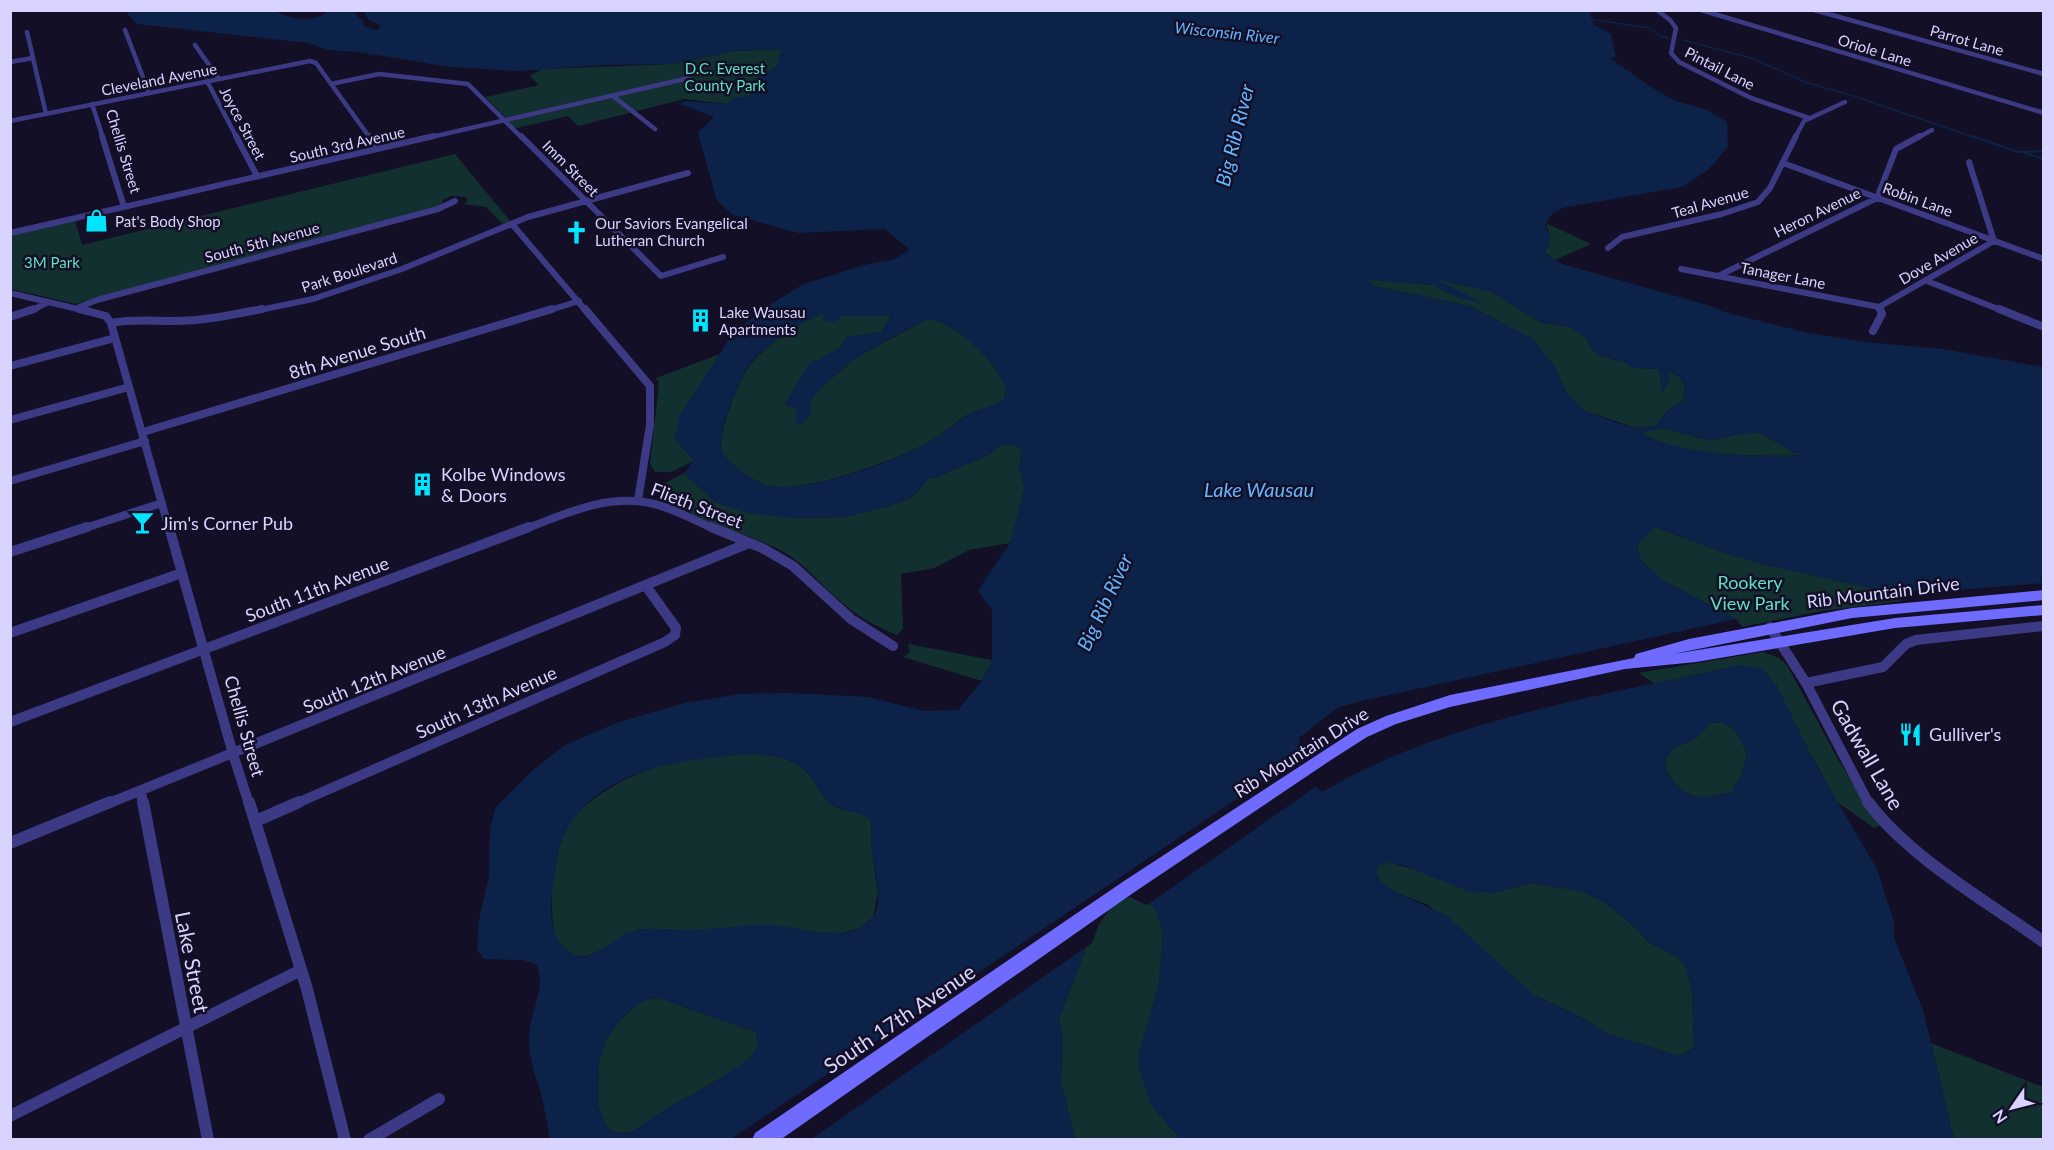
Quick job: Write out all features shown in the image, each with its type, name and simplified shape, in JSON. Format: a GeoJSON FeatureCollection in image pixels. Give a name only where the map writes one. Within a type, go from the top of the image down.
{"type":"FeatureCollection","features":[{"type":"Feature","properties":{"kind":"main road","name":"Rib Mountain Drive"},"geometry":{"type":"LineString","coordinates":[[1625,664],[1666,649],[1770,627],[1852,613],[2043,595]]}},
{"type":"Feature","properties":{"kind":"main road","name":"Rib Mountain Drive"},"geometry":{"type":"LineString","coordinates":[[1062,934],[1325,756],[1362,733],[1414,711],[1535,682],[1625,664],[1696,657],[1895,623],[2043,610]]}},
{"type":"Feature","properties":{"kind":"main road","name":"South 17th Avenue"},"geometry":{"type":"LineString","coordinates":[[762,1140],[1062,934]]}},
{"type":"Feature","properties":{"kind":"street","name":"Pintail Lane"},"geometry":{"type":"LineString","coordinates":[[1658,10],[1675,25],[1677,34],[1671,53],[1676,59],[1746,96],[1809,118]]}},
{"type":"Feature","properties":{"kind":"street","name":"Oriole Lane"},"geometry":{"type":"LineString","coordinates":[[1701,10],[2043,113]]}},
{"type":"Feature","properties":{"kind":"street","name":"Parrot Lane"},"geometry":{"type":"LineString","coordinates":[[1814,10],[2043,74]]}},
{"type":"Feature","properties":{"kind":"street"},"geometry":{"type":"LineString","coordinates":[[125,30],[149,93]]}},
{"type":"Feature","properties":{"kind":"street"},"geometry":{"type":"LineString","coordinates":[[27,32],[46,114]]}},
{"type":"Feature","properties":{"kind":"street"},"geometry":{"type":"LineString","coordinates":[[195,45],[219,79]]}},
{"type":"Feature","properties":{"kind":"street"},"geometry":{"type":"LineString","coordinates":[[10,63],[33,58]]}},
{"type":"Feature","properties":{"kind":"street","name":"Cleveland Avenue"},"geometry":{"type":"LineString","coordinates":[[10,120],[313,62],[331,84]]}},
{"type":"Feature","properties":{"kind":"street","name":"Imm Street"},"geometry":{"type":"LineString","coordinates":[[331,84],[378,74],[467,83],[661,276],[723,257]]}},
{"type":"Feature","properties":{"kind":"street","name":"South 3rd Avenue"},"geometry":{"type":"LineString","coordinates":[[10,233],[689,78]]}},
{"type":"Feature","properties":{"kind":"street","name":"Joyce Street"},"geometry":{"type":"LineString","coordinates":[[207,81],[257,177]]}},
{"type":"Feature","properties":{"kind":"street"},"geometry":{"type":"LineString","coordinates":[[331,84],[378,149]]}},
{"type":"Feature","properties":{"kind":"street"},"geometry":{"type":"LineString","coordinates":[[613,96],[655,129]]}},
{"type":"Feature","properties":{"kind":"street"},"geometry":{"type":"LineString","coordinates":[[1809,118],[1845,102]]}},
{"type":"Feature","properties":{"kind":"street","name":"Chellis Street"},"geometry":{"type":"LineString","coordinates":[[92,104],[124,207]]}},
{"type":"Feature","properties":{"kind":"street","name":"Teal Avenue"},"geometry":{"type":"LineString","coordinates":[[1608,248],[1622,237],[1722,214],[1758,202],[1770,188],[1804,121],[1809,118]]}},
{"type":"Feature","properties":{"kind":"street","name":"Heron Avenue"},"geometry":{"type":"LineString","coordinates":[[1718,276],[1877,198],[1896,149],[1932,130]]}},
{"type":"Feature","properties":{"kind":"street","name":"Dove Avenue"},"geometry":{"type":"LineString","coordinates":[[1879,307],[1994,241],[1969,162]]}},
{"type":"Feature","properties":{"kind":"street","name":"Robin Lane"},"geometry":{"type":"LineString","coordinates":[[1783,164],[2043,260]]}},
{"type":"Feature","properties":{"kind":"street","name":"Park Boulevard"},"geometry":{"type":"LineString","coordinates":[[111,323],[132,319],[205,319],[313,299],[402,269],[512,224],[688,173]]}},
{"type":"Feature","properties":{"kind":"street","name":"South 5th Avenue"},"geometry":{"type":"LineString","coordinates":[[77,308],[97,300],[438,209],[454,201]]}},
{"type":"Feature","properties":{"kind":"street","name":"Flieth Street"},"geometry":{"type":"LineString","coordinates":[[512,224],[647,380],[652,392],[652,412],[644,482],[638,500],[663,506],[749,543],[794,566],[851,620],[893,646]]}},
{"type":"Feature","properties":{"kind":"street","name":"Tanager Lane"},"geometry":{"type":"LineString","coordinates":[[1681,268],[1879,307]]}},
{"type":"Feature","properties":{"kind":"street"},"geometry":{"type":"LineString","coordinates":[[1927,280],[2043,327]]}},
{"type":"Feature","properties":{"kind":"street"},"geometry":{"type":"LineString","coordinates":[[10,292],[106,316],[111,323]]}},
{"type":"Feature","properties":{"kind":"street","name":"8th Avenue South"},"geometry":{"type":"LineString","coordinates":[[10,482],[144,437],[579,301]]}},
{"type":"Feature","properties":{"kind":"street"},"geometry":{"type":"LineString","coordinates":[[10,317],[29,312],[48,302]]}},
{"type":"Feature","properties":{"kind":"street"},"geometry":{"type":"LineString","coordinates":[[1874,332],[1882,314],[1879,307]]}},
{"type":"Feature","properties":{"kind":"street","name":"Chellis Street"},"geometry":{"type":"LineString","coordinates":[[111,323],[233,754],[256,821],[301,970],[345,1140]]}},
{"type":"Feature","properties":{"kind":"street"},"geometry":{"type":"LineString","coordinates":[[10,366],[115,338]]}},
{"type":"Feature","properties":{"kind":"street"},"geometry":{"type":"LineString","coordinates":[[10,420],[129,387]]}},
{"type":"Feature","properties":{"kind":"street","name":"South 11th Avenue"},"geometry":{"type":"LineString","coordinates":[[10,722],[583,507],[617,500],[638,500]]}},
{"type":"Feature","properties":{"kind":"street"},"geometry":{"type":"LineString","coordinates":[[10,552],[162,503]]}},
{"type":"Feature","properties":{"kind":"street","name":"South 12th Avenue"},"geometry":{"type":"LineString","coordinates":[[10,843],[749,543]]}},
{"type":"Feature","properties":{"kind":"street"},"geometry":{"type":"LineString","coordinates":[[10,633],[182,573]]}},
{"type":"Feature","properties":{"kind":"street","name":"South 13th Avenue"},"geometry":{"type":"LineString","coordinates":[[256,821],[665,642],[675,635],[676,628],[646,586]]}},
{"type":"Feature","properties":{"kind":"street"},"geometry":{"type":"LineString","coordinates":[[1806,683],[1883,667],[1906,644],[1916,640],[2043,626]]}},
{"type":"Feature","properties":{"kind":"street","name":"Gadwall Lane"},"geometry":{"type":"LineString","coordinates":[[1770,627],[1806,683],[1868,802],[1886,826],[1929,861],[2043,942]]}},
{"type":"Feature","properties":{"kind":"street","name":"Lake Street"},"geometry":{"type":"LineString","coordinates":[[141,791],[208,1140]]}},
{"type":"Feature","properties":{"kind":"street"},"geometry":{"type":"LineString","coordinates":[[10,1116],[301,970]]}},
{"type":"Feature","properties":{"kind":"street"},"geometry":{"type":"LineString","coordinates":[[369,1140],[439,1099]]}},
{"type":"Feature","properties":{"kind":"green space","name":"D.C. Everest County Park"},"geometry":{"type":"Polygon","coordinates":[[[782,49],[777,66],[755,83],[759,90],[747,97],[735,97],[728,104],[684,99],[578,126],[568,116],[513,129],[505,120],[506,118],[485,97],[539,85],[530,76],[542,69],[671,64],[735,51],[782,49]]]}},
{"type":"Feature","properties":{"kind":"green space","name":"3M Park"},"geometry":{"type":"Polygon","coordinates":[[[455,154],[511,222],[503,224],[486,207],[464,204],[468,200],[466,197],[452,196],[443,200],[441,206],[76,304],[11,289],[10,235],[75,220],[82,245],[455,154]]]}},
{"type":"Feature","properties":{"kind":"green space"},"geometry":{"type":"Polygon","coordinates":[[[1546,223],[1591,244],[1555,260],[1545,253],[1550,238],[1546,223]]]}},
{"type":"Feature","properties":{"kind":"green space"},"geometry":{"type":"Polygon","coordinates":[[[1365,279],[1433,285],[1459,298],[1435,279],[1490,291],[1542,323],[1568,326],[1586,337],[1593,350],[1599,355],[1647,369],[1659,369],[1663,391],[1669,381],[1668,372],[1679,376],[1685,388],[1683,401],[1667,411],[1656,426],[1636,428],[1585,411],[1566,392],[1554,366],[1501,322],[1469,306],[1374,286],[1365,279]]]}},
{"type":"Feature","properties":{"kind":"green space"},"geometry":{"type":"Polygon","coordinates":[[[825,312],[841,316],[892,315],[881,332],[847,337],[840,348],[809,365],[785,404],[797,409],[810,403],[821,387],[857,357],[927,319],[949,326],[986,357],[1003,380],[1006,390],[1004,399],[966,416],[939,436],[919,447],[851,474],[826,481],[782,487],[760,483],[734,466],[722,452],[723,433],[731,404],[743,377],[762,352],[787,332],[825,312]]]}},
{"type":"Feature","properties":{"kind":"green space"},"geometry":{"type":"Polygon","coordinates":[[[720,354],[689,401],[675,439],[694,461],[671,472],[655,472],[650,464],[659,383],[656,378],[720,354]]]}},
{"type":"Feature","properties":{"kind":"green space"},"geometry":{"type":"Polygon","coordinates":[[[1663,428],[1712,441],[1733,435],[1759,432],[1795,453],[1807,455],[1768,456],[1697,451],[1656,440],[1641,432],[1663,428]]]}},
{"type":"Feature","properties":{"kind":"green space"},"geometry":{"type":"Polygon","coordinates":[[[1001,445],[1017,445],[1022,452],[1019,466],[1025,488],[1010,543],[969,550],[934,568],[901,574],[903,629],[897,635],[851,610],[790,556],[767,544],[700,518],[671,499],[659,486],[684,473],[715,502],[795,518],[844,517],[911,498],[929,478],[937,477],[990,454],[1001,445]]]}},
{"type":"Feature","properties":{"kind":"green space","name":"Rookery View Park"},"geometry":{"type":"Polygon","coordinates":[[[1655,527],[1759,563],[1875,589],[1893,590],[1902,601],[1821,611],[1742,627],[1736,619],[1662,580],[1640,559],[1637,545],[1655,527]]]}},
{"type":"Feature","properties":{"kind":"green space"},"geometry":{"type":"Polygon","coordinates":[[[908,644],[992,660],[982,681],[903,657],[910,652],[908,644]]]}},
{"type":"Feature","properties":{"kind":"green space"},"geometry":{"type":"Polygon","coordinates":[[[1763,652],[1779,658],[1787,665],[1839,761],[1880,826],[1874,828],[1837,802],[1793,722],[1777,686],[1740,665],[1655,684],[1639,673],[1763,652]]]}},
{"type":"Feature","properties":{"kind":"green space"},"geometry":{"type":"Polygon","coordinates":[[[1722,722],[1735,729],[1747,753],[1741,777],[1734,786],[1735,790],[1731,792],[1709,797],[1694,796],[1673,781],[1666,769],[1667,757],[1676,747],[1699,736],[1710,723],[1722,722]]]}},
{"type":"Feature","properties":{"kind":"green space"},"geometry":{"type":"Polygon","coordinates":[[[755,754],[774,756],[797,764],[809,775],[829,803],[861,814],[871,820],[872,852],[878,893],[873,917],[861,928],[841,933],[640,929],[589,955],[574,955],[568,952],[556,935],[552,896],[560,845],[577,812],[613,786],[651,769],[712,757],[755,754]]]}},
{"type":"Feature","properties":{"kind":"green space"},"geometry":{"type":"Polygon","coordinates":[[[1389,862],[1492,893],[1533,883],[1582,891],[1606,903],[1638,930],[1648,942],[1679,958],[1685,966],[1692,990],[1694,1048],[1679,1056],[1608,1034],[1577,1015],[1534,995],[1428,905],[1397,893],[1381,882],[1376,873],[1378,865],[1389,862]]]}},
{"type":"Feature","properties":{"kind":"green space"},"geometry":{"type":"Polygon","coordinates":[[[1130,894],[1143,898],[1154,907],[1163,931],[1159,984],[1139,1054],[1151,1104],[1180,1139],[1075,1139],[1061,1081],[1063,1041],[1059,1019],[1096,922],[1113,900],[1130,894]]]}},
{"type":"Feature","properties":{"kind":"green space"},"geometry":{"type":"Polygon","coordinates":[[[659,998],[756,1032],[759,1044],[750,1059],[708,1086],[669,1107],[632,1132],[617,1133],[607,1128],[598,1106],[599,1061],[606,1039],[619,1021],[635,1006],[649,999],[659,998]]]}},
{"type":"Feature","properties":{"kind":"green space"},"geometry":{"type":"Polygon","coordinates":[[[1931,1043],[2043,1087],[2043,1139],[1954,1139],[1931,1043]]]}},
{"type":"Feature","properties":{"kind":"water"},"geometry":{"type":"Polygon","coordinates":[[[273,10],[292,17],[307,19],[321,16],[326,13],[324,11],[353,12],[363,21],[364,26],[373,30],[379,29],[380,25],[369,20],[363,11],[1589,11],[1594,25],[1611,34],[1616,57],[1610,58],[1673,100],[1707,110],[1727,122],[1728,147],[1708,170],[1682,187],[1562,208],[1552,214],[1545,224],[1550,238],[1545,254],[1562,264],[1711,306],[1724,312],[1808,333],[1865,342],[1943,349],[2043,367],[2043,583],[1934,592],[1875,589],[1759,563],[1655,527],[1637,545],[1640,559],[1662,580],[1736,619],[1337,708],[1299,738],[1299,754],[1290,767],[1322,792],[1370,767],[1420,746],[1525,713],[1740,665],[1763,669],[1777,686],[1816,765],[1877,869],[1894,922],[1894,938],[1923,1010],[1954,1139],[1180,1139],[1151,1104],[1139,1067],[1139,1054],[1159,984],[1163,931],[1154,907],[1143,898],[1130,894],[1113,900],[1096,922],[1059,1019],[1063,1041],[1061,1081],[1075,1139],[550,1139],[529,1044],[530,1027],[540,982],[536,964],[522,960],[484,959],[477,950],[479,920],[489,876],[490,828],[496,807],[533,770],[565,745],[616,723],[684,703],[740,694],[790,693],[868,697],[924,711],[958,710],[982,681],[992,660],[992,610],[978,591],[1010,543],[1025,488],[1019,466],[1022,452],[1016,445],[1001,445],[990,454],[937,477],[929,478],[911,498],[844,517],[795,518],[746,513],[715,502],[684,473],[694,461],[675,439],[679,417],[731,336],[760,311],[802,285],[860,266],[895,259],[910,250],[885,229],[798,233],[733,215],[717,201],[698,133],[714,117],[680,104],[686,101],[728,104],[735,97],[747,97],[758,90],[754,83],[777,66],[782,49],[735,51],[671,64],[604,65],[519,71],[450,67],[358,52],[328,50],[308,43],[137,24],[125,11],[273,10]],[[1366,280],[1374,286],[1469,306],[1534,339],[1554,366],[1566,392],[1585,411],[1636,428],[1656,426],[1667,411],[1683,401],[1685,388],[1679,376],[1668,372],[1669,381],[1662,392],[1659,369],[1632,368],[1627,363],[1599,355],[1593,350],[1586,337],[1568,326],[1542,323],[1490,291],[1438,280],[1483,303],[1459,298],[1433,285],[1366,280]],[[824,313],[778,339],[753,360],[736,391],[722,433],[722,452],[729,461],[765,485],[782,487],[827,481],[876,466],[919,447],[939,436],[966,416],[1004,399],[1006,390],[1003,380],[986,357],[949,326],[927,319],[848,364],[821,389],[810,403],[811,414],[800,425],[795,421],[797,409],[785,404],[809,364],[840,348],[847,337],[881,332],[892,316],[841,316],[835,322],[823,320],[824,313]],[[1663,428],[1642,432],[1655,439],[1696,450],[1720,453],[1768,456],[1804,455],[1795,453],[1759,432],[1733,435],[1712,441],[1663,428]],[[1722,722],[1710,723],[1699,736],[1676,747],[1667,757],[1666,769],[1673,781],[1689,794],[1699,797],[1715,796],[1735,790],[1734,786],[1741,777],[1747,753],[1735,729],[1722,722]],[[755,754],[701,759],[645,771],[619,782],[596,796],[577,815],[560,844],[551,914],[559,940],[571,953],[578,956],[593,954],[621,936],[649,929],[694,930],[768,925],[837,933],[863,927],[872,918],[878,903],[878,886],[872,852],[871,820],[861,814],[829,803],[803,769],[782,758],[755,754]],[[1389,862],[1379,865],[1376,873],[1381,882],[1397,893],[1446,915],[1534,995],[1577,1015],[1608,1034],[1679,1056],[1694,1048],[1692,990],[1685,966],[1679,958],[1648,942],[1638,930],[1606,903],[1582,891],[1533,883],[1492,893],[1470,892],[1405,866],[1389,862]],[[659,998],[649,999],[635,1006],[619,1021],[606,1039],[599,1061],[598,1106],[607,1128],[617,1133],[632,1132],[669,1107],[708,1086],[749,1059],[759,1044],[756,1032],[659,998]]]}},
{"type":"Feature","properties":{"kind":"pier"},"geometry":{"type":"Polygon","coordinates":[[[1302,755],[1294,767],[1318,785],[1147,905],[1130,897],[1115,902],[1099,924],[1092,943],[810,1140],[731,1139],[1302,755]]]}},
{"type":"Feature","properties":{"kind":"waterway"},"geometry":{"type":"LineString","coordinates":[[1589,19],[1649,28],[1660,36],[1669,38]]}},
{"type":"Feature","properties":{"kind":"waterway"},"geometry":{"type":"LineString","coordinates":[[1683,40],[1751,58],[1808,83],[1857,97],[1976,138]]}},
{"type":"Feature","properties":{"kind":"waterway"},"geometry":{"type":"LineString","coordinates":[[1972,136],[2018,152],[2044,151]]}},
{"type":"Feature","properties":{"kind":"waterway"},"geometry":{"type":"LineString","coordinates":[[2025,153],[2044,159]]}},
{"type":"Feature","properties":{"kind":"place","name":"Pat's Body Shop"},"geometry":{"type":"Point","coordinates":[97,221]}},
{"type":"Feature","properties":{"kind":"place","name":"Our Saviors Evangelical Lutheran Church"},"geometry":{"type":"Point","coordinates":[577,232]}},
{"type":"Feature","properties":{"kind":"place","name":"Lake Wausau Apartments"},"geometry":{"type":"Point","coordinates":[701,321]}},
{"type":"Feature","properties":{"kind":"place","name":"Kolbe Windows & Doors"},"geometry":{"type":"Point","coordinates":[423,484]}},
{"type":"Feature","properties":{"kind":"place","name":"Jim's Corner Pub"},"geometry":{"type":"Point","coordinates":[143,523]}},
{"type":"Feature","properties":{"kind":"place","name":"Gulliver's"},"geometry":{"type":"Point","coordinates":[1911,734]}},
{"type":"Feature","properties":{"kind":"water label","name":"Wisconsin River"},"geometry":{"type":"Point","coordinates":[1227,32]}},
{"type":"Feature","properties":{"kind":"water label","name":"Big Rib River"},"geometry":{"type":"Point","coordinates":[1234,135]}},
{"type":"Feature","properties":{"kind":"water label","name":"Lake Wausau"},"geometry":{"type":"Point","coordinates":[1259,489]}},
{"type":"Feature","properties":{"kind":"water label","name":"Big Rib River"},"geometry":{"type":"Point","coordinates":[1104,602]}}]}
